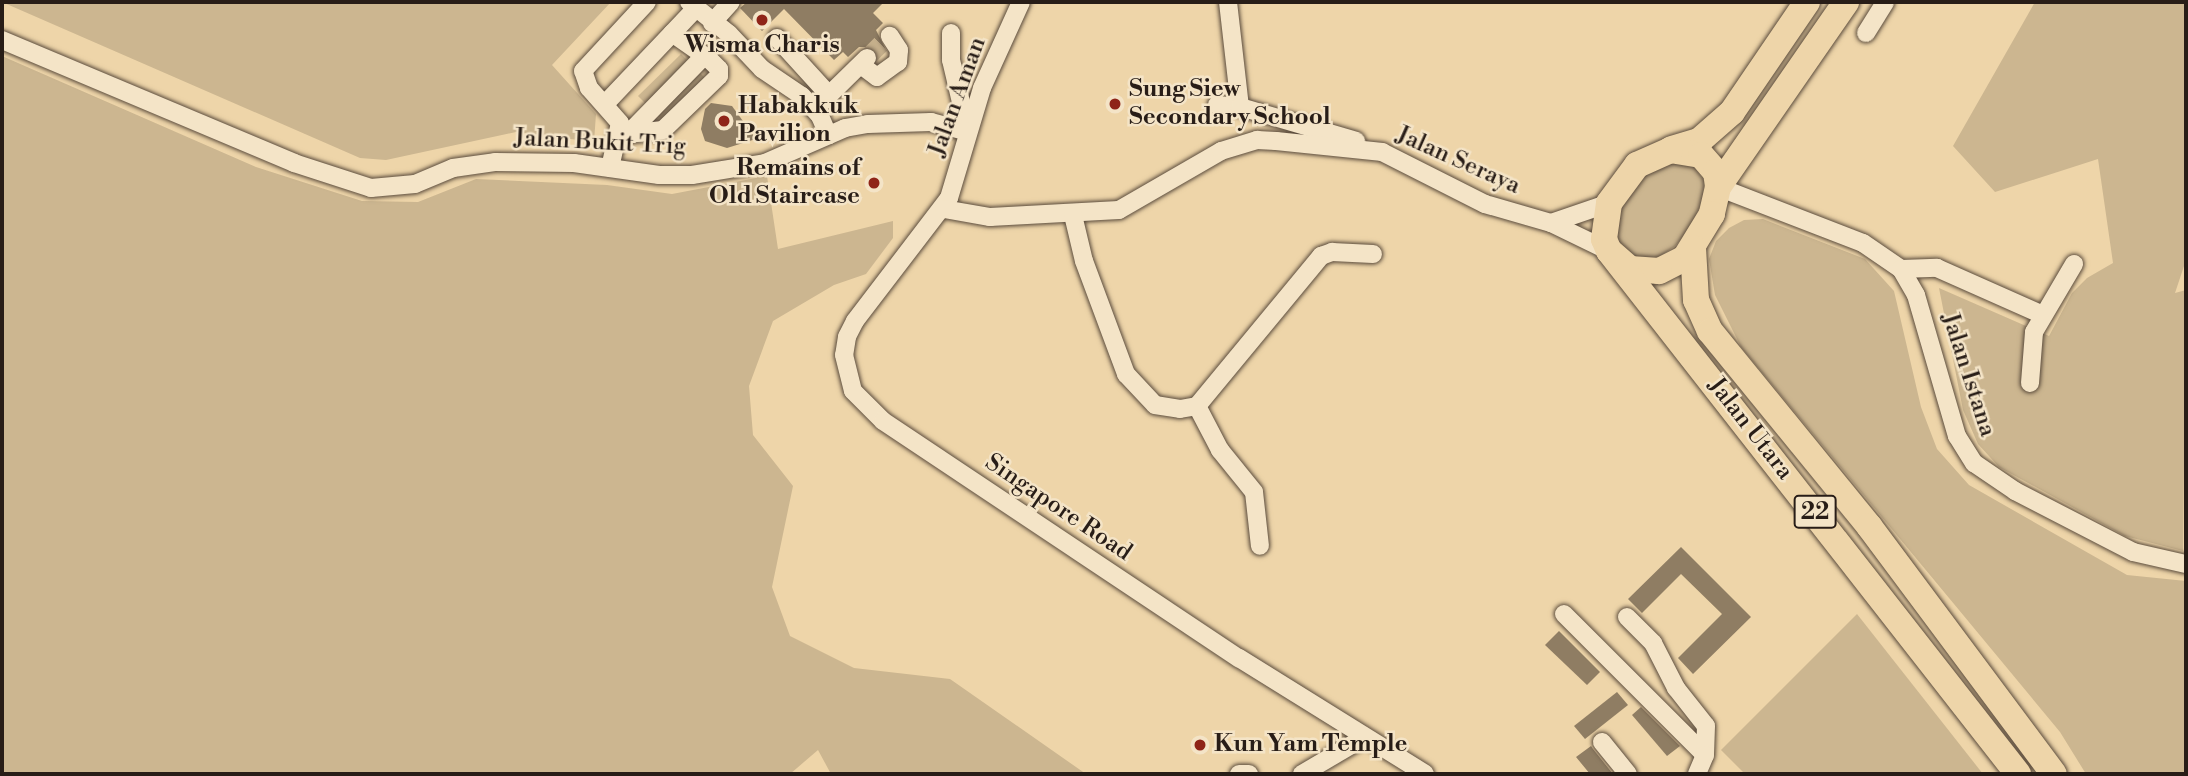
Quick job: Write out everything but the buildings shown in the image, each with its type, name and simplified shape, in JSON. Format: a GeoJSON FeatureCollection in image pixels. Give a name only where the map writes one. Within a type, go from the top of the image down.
{"type":"FeatureCollection","features":[{"type":"Feature","properties":{"kind":"highway"},"geometry":{"type":"LineString","coordinates":[[1670,150],[1701,155],[1716,172],[1718,187],[1712,214],[1693,248],[1672,266],[1644,272],[1630,269],[1609,251],[1603,228],[1609,203],[1637,165],[1670,150],[1699,141],[1732,112],[1807,2]]}},
{"type":"Feature","properties":{"kind":"highway"},"geometry":{"type":"LineString","coordinates":[[1718,187],[1846,2]]}},
{"type":"Feature","properties":{"kind":"highway","name":"Jalan Utara"},"geometry":{"type":"LineString","coordinates":[[1693,248],[1696,300],[1710,331],[1869,526],[2054,774]]}},
{"type":"Feature","properties":{"kind":"highway","name":"Jalan Utara"},"geometry":{"type":"LineString","coordinates":[[1609,251],[2018,774]]}},
{"type":"Feature","properties":{"kind":"street"},"geometry":{"type":"LineString","coordinates":[[623,135],[616,115],[589,88],[583,71],[647,2]]}},
{"type":"Feature","properties":{"kind":"street"},"geometry":{"type":"LineString","coordinates":[[712,23],[731,2]]}},
{"type":"Feature","properties":{"kind":"street","name":"Jalan Aman"},"geometry":{"type":"LineString","coordinates":[[944,209],[968,132],[1021,2]]}},
{"type":"Feature","properties":{"kind":"street"},"geometry":{"type":"LineString","coordinates":[[1228,2],[1240,107]]}},
{"type":"Feature","properties":{"kind":"street"},"geometry":{"type":"LineString","coordinates":[[1866,33],[1885,2]]}},
{"type":"Feature","properties":{"kind":"street"},"geometry":{"type":"LineString","coordinates":[[604,104],[672,33],[692,5],[814,109],[828,135]]}},
{"type":"Feature","properties":{"kind":"street"},"geometry":{"type":"LineString","coordinates":[[814,109],[864,61],[877,78],[898,62],[899,50],[887,38],[903,23]]}},
{"type":"Feature","properties":{"kind":"street"},"geometry":{"type":"LineString","coordinates":[[623,135],[669,127],[719,76],[719,69],[672,33]]}},
{"type":"Feature","properties":{"kind":"street"},"geometry":{"type":"LineString","coordinates":[[951,33],[952,68],[968,132]]}},
{"type":"Feature","properties":{"kind":"street"},"geometry":{"type":"LineString","coordinates":[[777,38],[829,95]]}},
{"type":"Feature","properties":{"kind":"street","name":"Jalan Bukit Trig"},"geometry":{"type":"LineString","coordinates":[[2,40],[352,184],[400,187],[453,168],[495,162],[610,168],[659,175],[747,167],[828,135],[892,123],[930,122],[968,132]]}},
{"type":"Feature","properties":{"kind":"street"},"geometry":{"type":"LineString","coordinates":[[610,168],[623,135],[704,56]]}},
{"type":"Feature","properties":{"kind":"street"},"geometry":{"type":"LineString","coordinates":[[1217,105],[1240,107],[1330,130],[1382,152]]}},
{"type":"Feature","properties":{"kind":"street","name":"Jalan Seraya"},"geometry":{"type":"LineString","coordinates":[[944,209],[970,216],[1073,215],[1132,205],[1221,151],[1256,140],[1382,152],[1485,204],[1551,223],[1609,251]]}},
{"type":"Feature","properties":{"kind":"street","name":"Jalan Istana"},"geometry":{"type":"LineString","coordinates":[[1718,187],[1863,243],[1901,269],[1916,295],[1957,436],[1974,463],[2015,491],[2133,552],[2186,564]]}},
{"type":"Feature","properties":{"kind":"street"},"geometry":{"type":"LineString","coordinates":[[1551,223],[1609,203]]}},
{"type":"Feature","properties":{"kind":"street","name":"Singapore Road"},"geometry":{"type":"LineString","coordinates":[[944,209],[855,321],[844,355],[853,391],[883,421],[1363,738],[1425,774]]}},
{"type":"Feature","properties":{"kind":"street"},"geometry":{"type":"LineString","coordinates":[[1073,215],[1084,261],[1126,373],[1155,405],[1180,410],[1197,406],[1313,263],[1332,252],[1373,254]]}},
{"type":"Feature","properties":{"kind":"street"},"geometry":{"type":"LineString","coordinates":[[2030,383],[2031,354],[2041,314],[2074,264]]}},
{"type":"Feature","properties":{"kind":"street"},"geometry":{"type":"LineString","coordinates":[[1901,269],[1937,268],[2041,314]]}},
{"type":"Feature","properties":{"kind":"street"},"geometry":{"type":"LineString","coordinates":[[1197,406],[1220,450],[1254,492],[1260,546]]}},
{"type":"Feature","properties":{"kind":"street"},"geometry":{"type":"LineString","coordinates":[[1564,614],[1705,755]]}},
{"type":"Feature","properties":{"kind":"street"},"geometry":{"type":"LineString","coordinates":[[1627,617],[1653,643],[1676,688],[1706,726],[1705,755],[1697,774]]}},
{"type":"Feature","properties":{"kind":"street"},"geometry":{"type":"LineString","coordinates":[[1303,774],[1363,738]]}},
{"type":"Feature","properties":{"kind":"street"},"geometry":{"type":"LineString","coordinates":[[1602,742],[1628,774]]}},
{"type":"Feature","properties":{"kind":"street"},"geometry":{"type":"LineString","coordinates":[[1239,774],[1248,774]]}},
{"type":"Feature","properties":{"kind":"shaded area"},"geometry":{"type":"Polygon","coordinates":[[[2,2],[611,2],[552,65],[596,114],[594,142],[516,132],[386,160],[360,158],[2,2]]]}},
{"type":"Feature","properties":{"kind":"shaded area"},"geometry":{"type":"Polygon","coordinates":[[[2035,2],[2186,2],[2186,260],[2175,293],[2186,290],[2183,551],[2125,536],[1999,467],[1978,444],[1963,410],[1939,288],[2049,336],[2072,293],[2087,278],[2113,263],[2098,159],[1995,192],[1953,146],[2035,2]]]}},
{"type":"Feature","properties":{"kind":"shaded area"},"geometry":{"type":"Polygon","coordinates":[[[681,54],[707,80],[664,122],[638,96],[681,54]]]}},
{"type":"Feature","properties":{"kind":"shaded area"},"geometry":{"type":"Polygon","coordinates":[[[2,56],[256,167],[362,201],[418,202],[476,179],[607,185],[672,194],[767,176],[778,249],[893,221],[893,238],[866,274],[834,285],[773,321],[749,386],[753,435],[793,486],[772,587],[790,636],[854,668],[950,679],[1086,774],[831,774],[818,750],[790,774],[2,774],[2,56]]]}},
{"type":"Feature","properties":{"kind":"shaded area"},"geometry":{"type":"Polygon","coordinates":[[[1657,162],[1692,163],[1704,181],[1703,199],[1690,229],[1675,246],[1659,257],[1639,260],[1616,242],[1622,197],[1657,162]]]}},
{"type":"Feature","properties":{"kind":"shaded area"},"geometry":{"type":"Polygon","coordinates":[[[1763,219],[1865,259],[1894,291],[1921,407],[1937,449],[1969,485],[2127,575],[2186,581],[2186,774],[2086,774],[2060,732],[1741,347],[1715,295],[1709,259],[1716,241],[1729,228],[1744,220],[1763,219]]]}},
{"type":"Feature","properties":{"kind":"shaded area"},"geometry":{"type":"Polygon","coordinates":[[[1857,614],[1983,774],[1745,774],[1721,750],[1857,614]]]}},
{"type":"Feature","properties":{"kind":"tunnel"},"geometry":{"type":"LineString","coordinates":[[868,57],[885,40]]}},
{"type":"Feature","properties":{"kind":"place","name":"Wisma Charis"},"geometry":{"type":"Point","coordinates":[762,20]}},
{"type":"Feature","properties":{"kind":"place","name":"Sung Siew Secondary School"},"geometry":{"type":"Point","coordinates":[1115,104]}},
{"type":"Feature","properties":{"kind":"place","name":"Habakkuk Pavilion"},"geometry":{"type":"Point","coordinates":[724,121]}},
{"type":"Feature","properties":{"kind":"place","name":"Remains of Old Staircase"},"geometry":{"type":"Point","coordinates":[874,183]}},
{"type":"Feature","properties":{"kind":"place","name":"Kun Yam Temple"},"geometry":{"type":"Point","coordinates":[1200,745]}}]}
